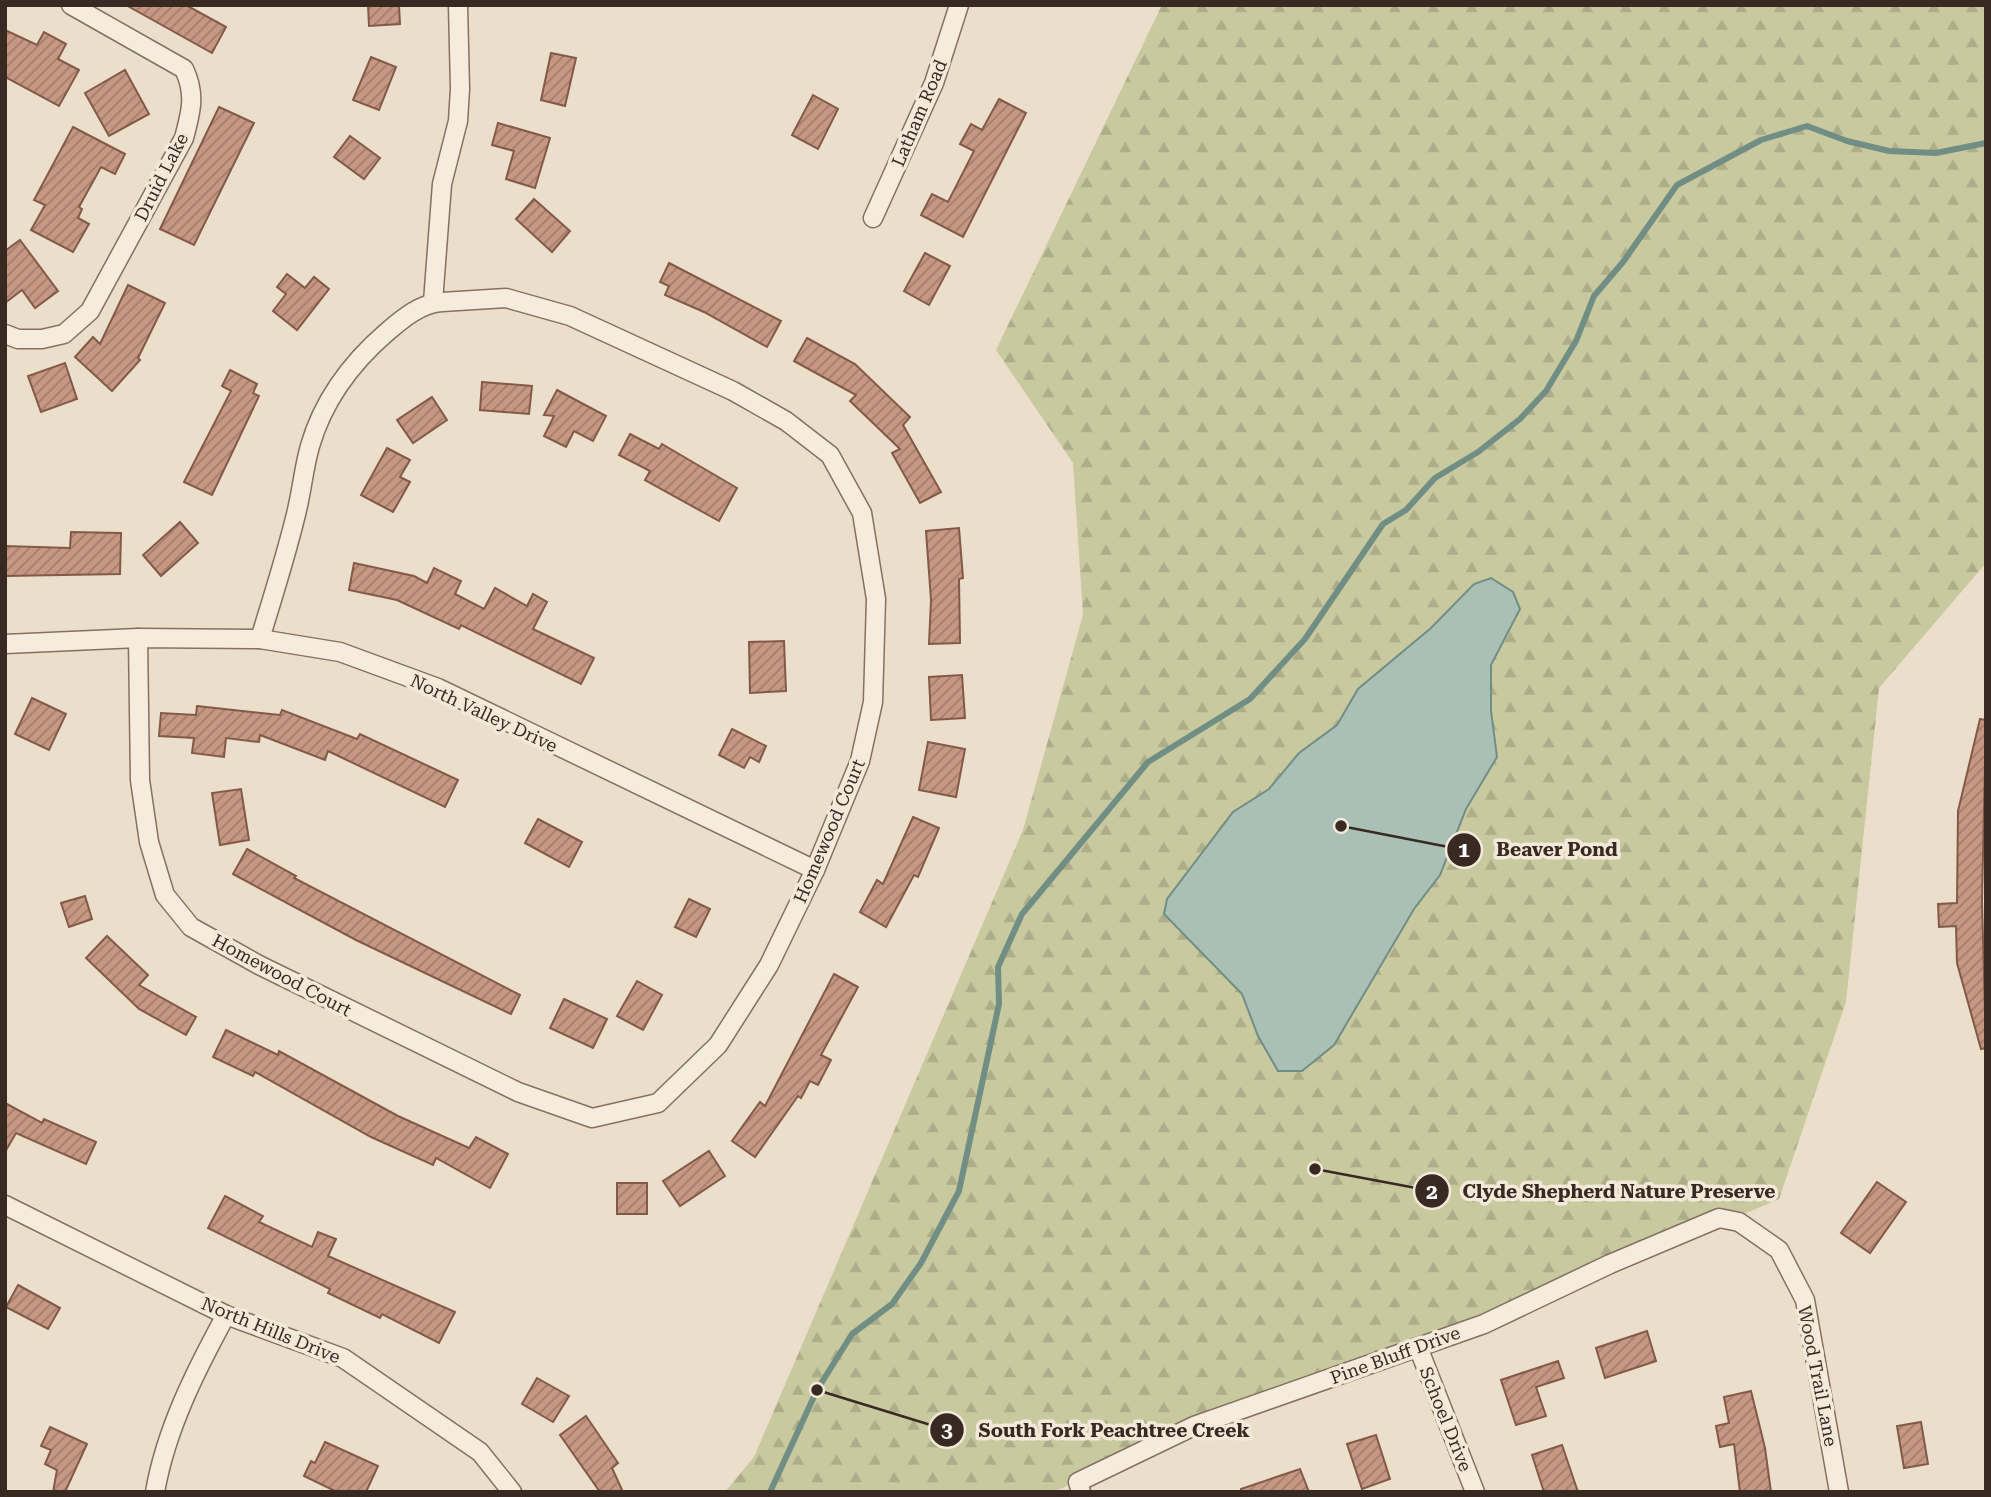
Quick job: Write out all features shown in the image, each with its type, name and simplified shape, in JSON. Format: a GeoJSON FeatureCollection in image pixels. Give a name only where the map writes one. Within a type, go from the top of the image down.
{"type":"FeatureCollection","features":[{"type":"Feature","properties":{"kind":"street","name":"Druid Lake"},"geometry":{"type":"LineString","coordinates":[[5,334],[18,339],[42,339],[64,334],[90,311],[184,138],[191,110],[193,88],[184,69],[71,5]]}},
{"type":"Feature","properties":{"kind":"street"},"geometry":{"type":"LineString","coordinates":[[433,302],[442,184],[458,121],[458,5]]}},
{"type":"Feature","properties":{"kind":"street","name":"Latham Road"},"geometry":{"type":"LineString","coordinates":[[873,218],[934,83],[958,5]]}},
{"type":"Feature","properties":{"kind":"street","name":"Homewood Court"},"geometry":{"type":"LineString","coordinates":[[138,638],[140,780],[149,842],[165,895],[191,927],[259,965],[518,1092],[592,1118],[658,1103],[718,1045],[769,965],[815,870],[859,761],[873,702],[876,599],[863,513],[830,455],[786,421],[733,391],[570,316],[506,298],[433,302],[404,318],[366,350],[345,374],[320,417],[309,447],[297,511],[260,639]]}},
{"type":"Feature","properties":{"kind":"street","name":"North Valley Drive"},"geometry":{"type":"LineString","coordinates":[[5,644],[138,638],[260,639],[340,652],[438,688],[815,870]]}},
{"type":"Feature","properties":{"kind":"street","name":"North Hills Drive"},"geometry":{"type":"LineString","coordinates":[[5,1205],[226,1315],[343,1359],[480,1452],[512,1492]]}},
{"type":"Feature","properties":{"kind":"street","name":"Pine Bluff Drive"},"geometry":{"type":"LineString","coordinates":[[1081,1492],[1078,1482],[1194,1426],[1484,1324],[1610,1264],[1719,1219]]}},
{"type":"Feature","properties":{"kind":"street","name":"Wood Trail Lane"},"geometry":{"type":"LineString","coordinates":[[1719,1219],[1739,1222],[1779,1250],[1805,1300],[1839,1492]]}},
{"type":"Feature","properties":{"kind":"street"},"geometry":{"type":"LineString","coordinates":[[155,1492],[159,1467],[196,1371],[226,1315]]}},
{"type":"Feature","properties":{"kind":"street","name":"Schoel Drive"},"geometry":{"type":"LineString","coordinates":[[1418,1347],[1475,1492]]}},
{"type":"Feature","properties":{"kind":"green space"},"geometry":{"type":"Polygon","coordinates":[[[1162,5],[1986,5],[1986,563],[1879,688],[1846,1002],[1779,1199],[1433,1347],[1113,1464],[1054,1492],[725,1492],[754,1457],[1023,830],[1083,615],[1073,463],[996,350],[1162,5]],[[1474,584],[1432,628],[1358,689],[1338,725],[1299,753],[1269,789],[1233,812],[1167,899],[1165,914],[1242,994],[1258,1036],[1278,1071],[1302,1071],[1334,1045],[1414,909],[1440,875],[1466,809],[1497,757],[1491,711],[1491,665],[1520,609],[1474,584]]]}},
{"type":"Feature","properties":{"kind":"shaded area"},"geometry":{"type":"Polygon","coordinates":[[[1491,578],[1513,592],[1520,609],[1491,665],[1491,711],[1497,757],[1466,809],[1440,875],[1414,909],[1334,1045],[1302,1071],[1278,1071],[1258,1036],[1242,994],[1164,914],[1167,899],[1233,812],[1269,789],[1299,753],[1337,725],[1358,689],[1431,628],[1474,584],[1491,578]]]}},
{"type":"Feature","properties":{"kind":"building"},"geometry":{"type":"Polygon","coordinates":[[[126,5],[186,5],[226,27],[212,53],[126,5]]]}},
{"type":"Feature","properties":{"kind":"building"},"geometry":{"type":"Polygon","coordinates":[[[368,5],[399,5],[400,24],[369,26],[368,5]]]}},
{"type":"Feature","properties":{"kind":"building"},"geometry":{"type":"Polygon","coordinates":[[[5,30],[37,45],[44,32],[66,44],[58,59],[79,70],[59,106],[5,77],[5,30]]]}},
{"type":"Feature","properties":{"kind":"building"},"geometry":{"type":"Polygon","coordinates":[[[551,53],[576,58],[565,106],[541,100],[551,53]]]}},
{"type":"Feature","properties":{"kind":"building"},"geometry":{"type":"Polygon","coordinates":[[[371,57],[396,67],[379,110],[353,100],[371,57]]]}},
{"type":"Feature","properties":{"kind":"building"},"geometry":{"type":"Polygon","coordinates":[[[125,70],[149,114],[109,136],[85,93],[125,70]]]}},
{"type":"Feature","properties":{"kind":"building"},"geometry":{"type":"Polygon","coordinates":[[[813,95],[838,109],[818,149],[792,135],[813,95]]]}},
{"type":"Feature","properties":{"kind":"building"},"geometry":{"type":"Polygon","coordinates":[[[999,99],[1026,113],[963,237],[921,215],[932,194],[948,202],[974,151],[960,144],[971,124],[982,130],[999,99]]]}},
{"type":"Feature","properties":{"kind":"building"},"geometry":{"type":"Polygon","coordinates":[[[219,107],[254,123],[194,245],[160,229],[219,107]]]}},
{"type":"Feature","properties":{"kind":"building"},"geometry":{"type":"Polygon","coordinates":[[[498,123],[550,138],[535,188],[506,179],[514,151],[492,145],[498,123]]]}},
{"type":"Feature","properties":{"kind":"building"},"geometry":{"type":"Polygon","coordinates":[[[73,127],[125,154],[115,174],[101,167],[79,207],[82,209],[78,218],[89,224],[73,252],[31,230],[45,205],[34,200],[73,127]]]}},
{"type":"Feature","properties":{"kind":"building"},"geometry":{"type":"Polygon","coordinates":[[[350,136],[380,158],[364,179],[334,157],[350,136]]]}},
{"type":"Feature","properties":{"kind":"building"},"geometry":{"type":"Polygon","coordinates":[[[534,199],[570,231],[552,252],[516,219],[534,199]]]}},
{"type":"Feature","properties":{"kind":"building"},"geometry":{"type":"Polygon","coordinates":[[[20,240],[58,291],[35,308],[22,290],[5,303],[5,251],[20,240]]]}},
{"type":"Feature","properties":{"kind":"building"},"geometry":{"type":"Polygon","coordinates":[[[925,253],[950,266],[929,305],[904,291],[925,253]]]}},
{"type":"Feature","properties":{"kind":"building"},"geometry":{"type":"Polygon","coordinates":[[[669,263],[781,321],[767,347],[704,312],[665,295],[669,286],[660,282],[669,263]]]}},
{"type":"Feature","properties":{"kind":"building"},"geometry":{"type":"Polygon","coordinates":[[[287,274],[305,288],[314,277],[329,289],[297,330],[273,311],[286,294],[277,287],[287,274]]]}},
{"type":"Feature","properties":{"kind":"building"},"geometry":{"type":"Polygon","coordinates":[[[128,285],[165,303],[138,358],[140,360],[112,391],[75,357],[93,337],[100,344],[128,285]]]}},
{"type":"Feature","properties":{"kind":"building"},"geometry":{"type":"Polygon","coordinates":[[[807,338],[855,364],[910,417],[903,425],[941,492],[920,503],[892,453],[900,449],[850,401],[856,395],[794,361],[807,338]]]}},
{"type":"Feature","properties":{"kind":"building"},"geometry":{"type":"Polygon","coordinates":[[[65,363],[77,399],[41,412],[28,376],[65,363]]]}},
{"type":"Feature","properties":{"kind":"building"},"geometry":{"type":"Polygon","coordinates":[[[230,370],[257,384],[253,393],[259,396],[212,495],[184,482],[231,391],[222,386],[230,370]]]}},
{"type":"Feature","properties":{"kind":"building"},"geometry":{"type":"Polygon","coordinates":[[[482,382],[532,386],[529,414],[480,410],[482,382]]]}},
{"type":"Feature","properties":{"kind":"building"},"geometry":{"type":"Polygon","coordinates":[[[557,390],[606,416],[593,441],[574,431],[566,447],[544,436],[554,416],[544,415],[557,390]]]}},
{"type":"Feature","properties":{"kind":"building"},"geometry":{"type":"Polygon","coordinates":[[[432,397],[447,420],[413,443],[397,420],[432,397]]]}},
{"type":"Feature","properties":{"kind":"building"},"geometry":{"type":"Polygon","coordinates":[[[630,434],[659,449],[662,444],[737,488],[719,521],[645,480],[650,471],[619,455],[630,434]]]}},
{"type":"Feature","properties":{"kind":"building"},"geometry":{"type":"Polygon","coordinates":[[[387,448],[410,460],[400,477],[410,482],[393,512],[361,495],[387,448]]]}},
{"type":"Feature","properties":{"kind":"building"},"geometry":{"type":"Polygon","coordinates":[[[180,522],[198,543],[161,576],[143,555],[180,522]]]}},
{"type":"Feature","properties":{"kind":"building"},"geometry":{"type":"Polygon","coordinates":[[[959,528],[963,578],[959,579],[960,643],[929,644],[931,600],[926,531],[959,528]]]}},
{"type":"Feature","properties":{"kind":"building"},"geometry":{"type":"Polygon","coordinates":[[[71,532],[121,533],[120,574],[5,576],[5,546],[70,548],[71,532]]]}},
{"type":"Feature","properties":{"kind":"building"},"geometry":{"type":"Polygon","coordinates":[[[354,563],[414,576],[427,583],[434,568],[461,581],[455,594],[484,609],[495,588],[527,606],[533,594],[547,602],[533,629],[594,658],[581,684],[461,625],[459,629],[397,600],[349,590],[354,563]]]}},
{"type":"Feature","properties":{"kind":"building"},"geometry":{"type":"Polygon","coordinates":[[[784,641],[786,691],[750,693],[749,642],[784,641]]]}},
{"type":"Feature","properties":{"kind":"building"},"geometry":{"type":"Polygon","coordinates":[[[962,675],[965,718],[931,720],[929,677],[962,675]]]}},
{"type":"Feature","properties":{"kind":"building"},"geometry":{"type":"Polygon","coordinates":[[[32,698],[66,714],[49,750],[15,734],[32,698]]]}},
{"type":"Feature","properties":{"kind":"building"},"geometry":{"type":"Polygon","coordinates":[[[197,706],[280,715],[282,710],[357,739],[360,734],[458,780],[445,807],[328,751],[325,760],[260,735],[259,742],[226,738],[224,757],[192,753],[194,738],[159,736],[161,713],[196,715],[197,706]]]}},
{"type":"Feature","properties":{"kind":"building"},"geometry":{"type":"Polygon","coordinates":[[[1980,719],[1986,720],[1982,901],[1986,1048],[1981,1049],[1957,963],[1956,926],[1939,927],[1938,904],[1957,903],[1958,811],[1980,719]]]}},
{"type":"Feature","properties":{"kind":"building"},"geometry":{"type":"Polygon","coordinates":[[[732,729],[766,746],[759,762],[750,757],[744,768],[719,755],[732,729]]]}},
{"type":"Feature","properties":{"kind":"building"},"geometry":{"type":"Polygon","coordinates":[[[928,742],[965,749],[956,797],[919,790],[928,742]]]}},
{"type":"Feature","properties":{"kind":"building"},"geometry":{"type":"Polygon","coordinates":[[[241,789],[249,840],[220,845],[212,793],[241,789]]]}},
{"type":"Feature","properties":{"kind":"building"},"geometry":{"type":"Polygon","coordinates":[[[913,817],[939,828],[918,877],[914,875],[886,927],[860,912],[877,880],[883,884],[913,817]]]}},
{"type":"Feature","properties":{"kind":"building"},"geometry":{"type":"Polygon","coordinates":[[[538,819],[582,842],[569,867],[525,843],[538,819]]]}},
{"type":"Feature","properties":{"kind":"building"},"geometry":{"type":"Polygon","coordinates":[[[247,849],[296,876],[294,878],[520,995],[511,1014],[356,940],[233,874],[247,849]]]}},
{"type":"Feature","properties":{"kind":"building"},"geometry":{"type":"Polygon","coordinates":[[[85,896],[92,919],[69,927],[61,903],[85,896]]]}},
{"type":"Feature","properties":{"kind":"building"},"geometry":{"type":"Polygon","coordinates":[[[689,899],[710,909],[696,937],[675,927],[689,899]]]}},
{"type":"Feature","properties":{"kind":"building"},"geometry":{"type":"Polygon","coordinates":[[[107,936],[148,975],[139,985],[196,1017],[186,1035],[139,1009],[86,958],[107,936]]]}},
{"type":"Feature","properties":{"kind":"building"},"geometry":{"type":"Polygon","coordinates":[[[834,974],[858,987],[821,1055],[831,1060],[818,1085],[810,1081],[801,1098],[798,1096],[755,1157],[732,1141],[760,1102],[765,1106],[834,974]]]}},
{"type":"Feature","properties":{"kind":"building"},"geometry":{"type":"Polygon","coordinates":[[[637,981],[662,995],[643,1030],[617,1016],[637,981]]]}},
{"type":"Feature","properties":{"kind":"building"},"geometry":{"type":"Polygon","coordinates":[[[564,999],[607,1019],[593,1048],[550,1028],[564,999]]]}},
{"type":"Feature","properties":{"kind":"building"},"geometry":{"type":"Polygon","coordinates":[[[226,1030],[278,1055],[279,1051],[398,1116],[469,1148],[476,1137],[508,1154],[490,1188],[436,1158],[433,1165],[371,1137],[255,1072],[253,1076],[213,1057],[226,1030]]]}},
{"type":"Feature","properties":{"kind":"building"},"geometry":{"type":"Polygon","coordinates":[[[5,1103],[42,1123],[44,1119],[96,1142],[86,1164],[16,1133],[5,1152],[5,1103]]]}},
{"type":"Feature","properties":{"kind":"building"},"geometry":{"type":"Polygon","coordinates":[[[709,1151],[725,1176],[680,1206],[663,1181],[709,1151]]]}},
{"type":"Feature","properties":{"kind":"building"},"geometry":{"type":"Polygon","coordinates":[[[1877,1182],[1906,1202],[1870,1253],[1841,1233],[1877,1182]]]}},
{"type":"Feature","properties":{"kind":"building"},"geometry":{"type":"Polygon","coordinates":[[[617,1183],[647,1183],[647,1214],[617,1214],[617,1183]]]}},
{"type":"Feature","properties":{"kind":"building"},"geometry":{"type":"Polygon","coordinates":[[[225,1196],[263,1216],[259,1222],[312,1247],[318,1232],[336,1239],[328,1256],[455,1312],[439,1343],[382,1314],[380,1318],[328,1293],[330,1289],[208,1228],[225,1196]]]}},
{"type":"Feature","properties":{"kind":"building"},"geometry":{"type":"Polygon","coordinates":[[[18,1285],[60,1308],[48,1329],[6,1307],[18,1285]]]}},
{"type":"Feature","properties":{"kind":"building"},"geometry":{"type":"Polygon","coordinates":[[[1647,1331],[1656,1361],[1605,1378],[1596,1348],[1647,1331]]]}},
{"type":"Feature","properties":{"kind":"building"},"geometry":{"type":"Polygon","coordinates":[[[1558,1361],[1564,1378],[1536,1387],[1546,1416],[1516,1425],[1501,1380],[1558,1361]]]}},
{"type":"Feature","properties":{"kind":"building"},"geometry":{"type":"Polygon","coordinates":[[[537,1378],[569,1396],[553,1422],[522,1404],[537,1378]]]}},
{"type":"Feature","properties":{"kind":"building"},"geometry":{"type":"Polygon","coordinates":[[[1751,1391],[1765,1448],[1771,1492],[1740,1492],[1734,1444],[1720,1447],[1716,1426],[1729,1423],[1724,1397],[1751,1391]]]}},
{"type":"Feature","properties":{"kind":"building"},"geometry":{"type":"Polygon","coordinates":[[[586,1416],[618,1463],[612,1468],[623,1492],[600,1492],[560,1435],[586,1416]]]}},
{"type":"Feature","properties":{"kind":"building"},"geometry":{"type":"Polygon","coordinates":[[[1921,1422],[1928,1464],[1904,1468],[1897,1426],[1921,1422]]]}},
{"type":"Feature","properties":{"kind":"building"},"geometry":{"type":"Polygon","coordinates":[[[50,1427],[87,1444],[65,1492],[53,1492],[57,1470],[45,1464],[51,1450],[41,1446],[50,1427]]]}},
{"type":"Feature","properties":{"kind":"building"},"geometry":{"type":"Polygon","coordinates":[[[1376,1435],[1390,1479],[1362,1489],[1347,1444],[1376,1435]]]}},
{"type":"Feature","properties":{"kind":"building"},"geometry":{"type":"Polygon","coordinates":[[[325,1442],[378,1466],[366,1492],[337,1492],[304,1476],[311,1461],[315,1463],[325,1442]]]}},
{"type":"Feature","properties":{"kind":"building"},"geometry":{"type":"Polygon","coordinates":[[[1562,1445],[1578,1492],[1544,1492],[1532,1455],[1562,1445]]]}},
{"type":"Feature","properties":{"kind":"building"},"geometry":{"type":"Polygon","coordinates":[[[1300,1469],[1309,1492],[1241,1492],[1241,1489],[1300,1469]]]}},
{"type":"Feature","properties":{"kind":"waterway"},"geometry":{"type":"LineString","coordinates":[[770,1492],[817,1390],[852,1334],[892,1304],[921,1263],[959,1191],[999,1004],[998,967],[1022,914],[1148,762],[1250,699],[1305,639],[1383,524],[1406,510],[1435,478],[1478,452],[1520,419],[1546,391],[1576,341],[1594,296],[1623,262],[1677,185],[1761,140],[1807,126],[1847,141],[1889,151],[1936,153],[1986,143]]}},
{"type":"Feature","properties":{"kind":"place","name":"Beaver Pond"},"geometry":{"type":"Point","coordinates":[1341,826]}},
{"type":"Feature","properties":{"kind":"place","name":"Clyde Shepherd Nature Preserve"},"geometry":{"type":"Point","coordinates":[1315,1169]}},
{"type":"Feature","properties":{"kind":"place","name":"South Fork Peachtree Creek"},"geometry":{"type":"Point","coordinates":[817,1390]}}]}
